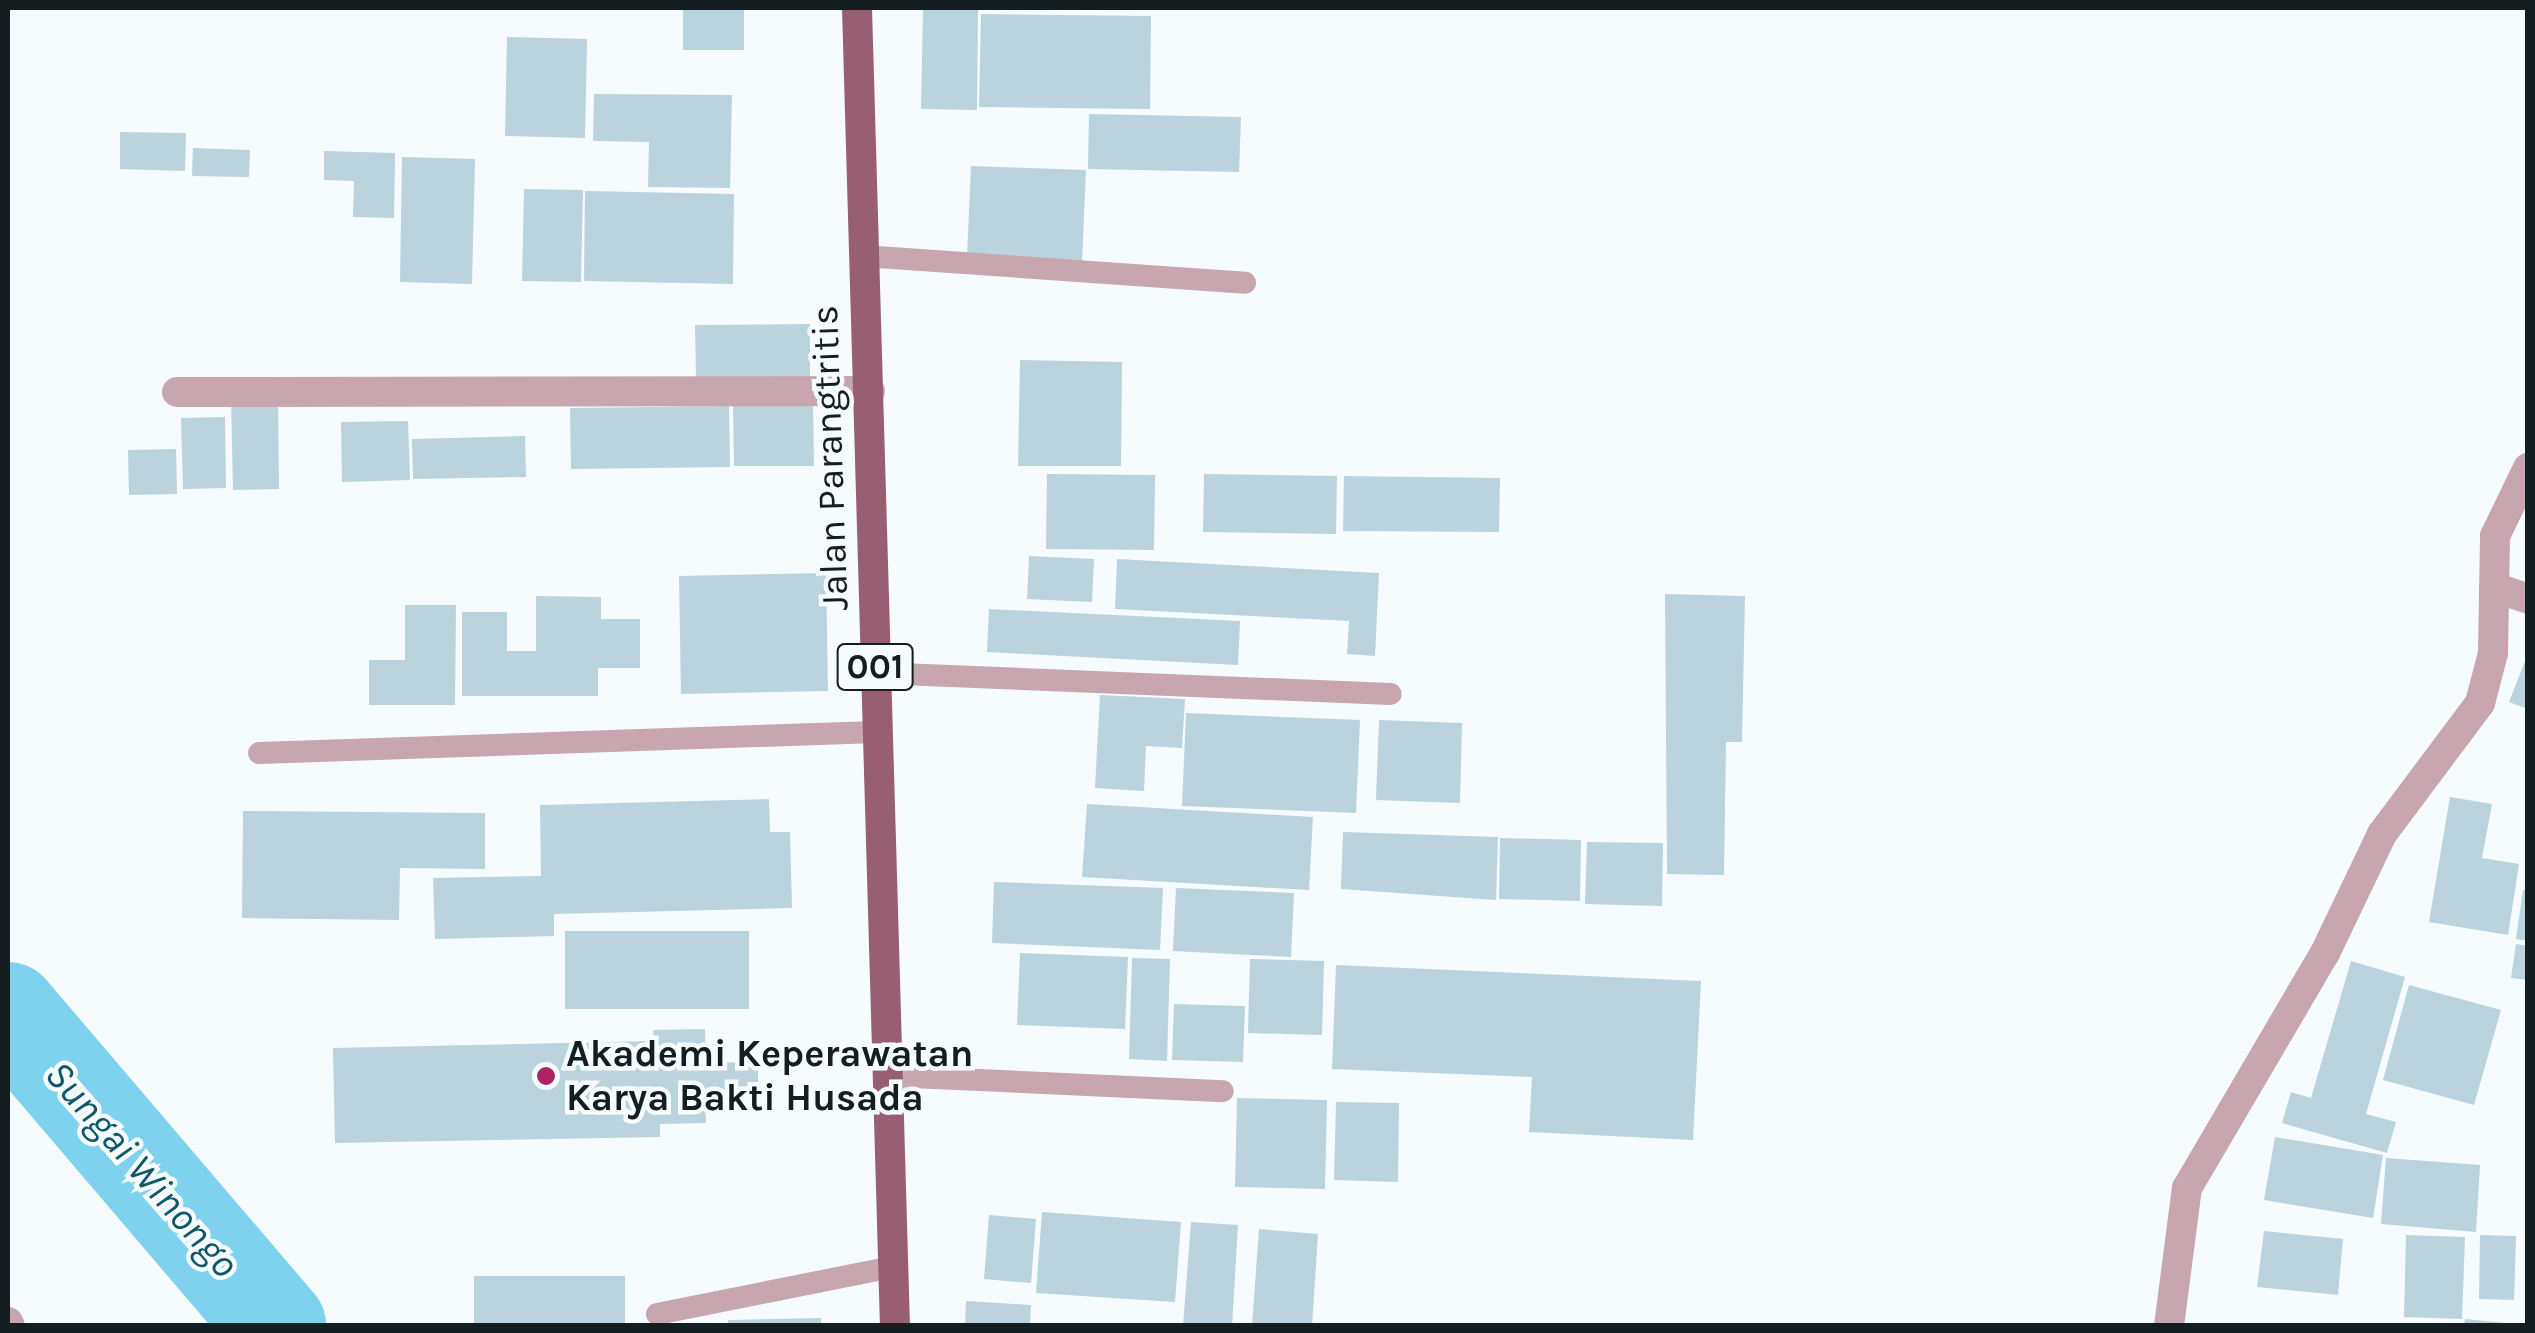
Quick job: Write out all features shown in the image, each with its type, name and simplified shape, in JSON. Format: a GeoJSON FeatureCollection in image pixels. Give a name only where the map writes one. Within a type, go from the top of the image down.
{"type":"FeatureCollection","features":[{"type":"Feature","properties":{"kind":"main road","name":"Jalan Parangtritis"},"geometry":{"type":"LineString","coordinates":[[857,8],[894,1326]]}},
{"type":"Feature","properties":{"kind":"street"},"geometry":{"type":"LineString","coordinates":[[177,392],[870,391]]}},
{"type":"Feature","properties":{"kind":"street"},"geometry":{"type":"LineString","coordinates":[[2169,1326],[2186,1188],[2325,953],[2382,834],[2480,703],[2494,653],[2494,587],[2501,513],[2528,468]]}},
{"type":"Feature","properties":{"kind":"street"},"geometry":{"type":"LineString","coordinates":[[2494,587],[2528,599]]}},
{"type":"Feature","properties":{"kind":"lane"},"geometry":{"type":"LineString","coordinates":[[864,256],[1246,283]]}},
{"type":"Feature","properties":{"kind":"lane"},"geometry":{"type":"LineString","coordinates":[[876,673],[1391,694]]}},
{"type":"Feature","properties":{"kind":"lane"},"geometry":{"type":"LineString","coordinates":[[259,753],[878,732]]}},
{"type":"Feature","properties":{"kind":"lane"},"geometry":{"type":"LineString","coordinates":[[888,1076],[1223,1091]]}},
{"type":"Feature","properties":{"kind":"lane"},"geometry":{"type":"LineString","coordinates":[[657,1314],[892,1267]]}},
{"type":"Feature","properties":{"kind":"building"},"geometry":{"type":"Polygon","coordinates":[[[683,8],[744,8],[744,50],[683,50],[683,8]]]}},
{"type":"Feature","properties":{"kind":"building"},"geometry":{"type":"Polygon","coordinates":[[[923,9],[978,10],[977,110],[921,109],[923,9]]]}},
{"type":"Feature","properties":{"kind":"building"},"geometry":{"type":"Polygon","coordinates":[[[981,14],[1151,16],[1150,109],[979,107],[981,14]]]}},
{"type":"Feature","properties":{"kind":"building"},"geometry":{"type":"Polygon","coordinates":[[[507,37],[587,39],[585,138],[505,136],[507,37]]]}},
{"type":"Feature","properties":{"kind":"building"},"geometry":{"type":"Polygon","coordinates":[[[594,94],[732,95],[730,188],[648,187],[649,142],[593,141],[594,94]]]}},
{"type":"Feature","properties":{"kind":"building"},"geometry":{"type":"Polygon","coordinates":[[[1089,114],[1241,117],[1239,172],[1088,169],[1089,114]]]}},
{"type":"Feature","properties":{"kind":"building"},"geometry":{"type":"Polygon","coordinates":[[[120,132],[186,133],[185,171],[120,169],[120,132]]]}},
{"type":"Feature","properties":{"kind":"building"},"geometry":{"type":"Polygon","coordinates":[[[193,148],[250,150],[249,177],[192,176],[193,148]]]}},
{"type":"Feature","properties":{"kind":"building"},"geometry":{"type":"Polygon","coordinates":[[[324,151],[395,153],[394,218],[353,217],[354,181],[324,180],[324,151]]]}},
{"type":"Feature","properties":{"kind":"building"},"geometry":{"type":"Polygon","coordinates":[[[402,157],[475,159],[472,284],[400,282],[402,157]]]}},
{"type":"Feature","properties":{"kind":"building"},"geometry":{"type":"Polygon","coordinates":[[[971,166],[1086,170],[1082,262],[967,257],[971,166]]]}},
{"type":"Feature","properties":{"kind":"building"},"geometry":{"type":"Polygon","coordinates":[[[524,189],[583,190],[581,282],[522,281],[524,189]]]}},
{"type":"Feature","properties":{"kind":"building"},"geometry":{"type":"Polygon","coordinates":[[[585,191],[734,194],[733,284],[584,281],[585,191]]]}},
{"type":"Feature","properties":{"kind":"building"},"geometry":{"type":"Polygon","coordinates":[[[810,324],[810,377],[696,378],[695,325],[810,324]]]}},
{"type":"Feature","properties":{"kind":"building"},"geometry":{"type":"Polygon","coordinates":[[[1020,360],[1122,362],[1121,466],[1018,466],[1020,360]]]}},
{"type":"Feature","properties":{"kind":"building"},"geometry":{"type":"Polygon","coordinates":[[[278,397],[279,489],[233,490],[231,398],[278,397]]]}},
{"type":"Feature","properties":{"kind":"building"},"geometry":{"type":"Polygon","coordinates":[[[813,401],[814,466],[734,466],[733,402],[813,401]]]}},
{"type":"Feature","properties":{"kind":"building"},"geometry":{"type":"Polygon","coordinates":[[[729,406],[730,467],[571,469],[570,408],[729,406]]]}},
{"type":"Feature","properties":{"kind":"building"},"geometry":{"type":"Polygon","coordinates":[[[225,417],[226,488],[183,489],[181,418],[225,417]]]}},
{"type":"Feature","properties":{"kind":"building"},"geometry":{"type":"Polygon","coordinates":[[[408,421],[410,480],[342,482],[341,422],[408,421]]]}},
{"type":"Feature","properties":{"kind":"building"},"geometry":{"type":"Polygon","coordinates":[[[525,436],[526,477],[413,479],[412,439],[525,436]]]}},
{"type":"Feature","properties":{"kind":"building"},"geometry":{"type":"Polygon","coordinates":[[[176,449],[177,494],[129,495],[128,450],[176,449]]]}},
{"type":"Feature","properties":{"kind":"building"},"geometry":{"type":"Polygon","coordinates":[[[1047,474],[1155,475],[1154,550],[1046,549],[1047,474]]]}},
{"type":"Feature","properties":{"kind":"building"},"geometry":{"type":"Polygon","coordinates":[[[1204,474],[1337,476],[1336,534],[1203,532],[1204,474]]]}},
{"type":"Feature","properties":{"kind":"building"},"geometry":{"type":"Polygon","coordinates":[[[1344,476],[1500,478],[1499,532],[1343,531],[1344,476]]]}},
{"type":"Feature","properties":{"kind":"building"},"geometry":{"type":"Polygon","coordinates":[[[1029,556],[1094,559],[1092,602],[1027,599],[1029,556]]]}},
{"type":"Feature","properties":{"kind":"building"},"geometry":{"type":"Polygon","coordinates":[[[1117,559],[1379,573],[1375,656],[1347,654],[1349,621],[1115,609],[1117,559]]]}},
{"type":"Feature","properties":{"kind":"building"},"geometry":{"type":"Polygon","coordinates":[[[826,573],[828,691],[681,694],[679,576],[826,573]]]}},
{"type":"Feature","properties":{"kind":"building"},"geometry":{"type":"Polygon","coordinates":[[[1665,594],[1745,596],[1742,742],[1726,742],[1724,875],[1667,874],[1665,594]]]}},
{"type":"Feature","properties":{"kind":"building"},"geometry":{"type":"Polygon","coordinates":[[[536,596],[601,597],[601,619],[640,619],[640,668],[598,668],[598,696],[462,696],[462,612],[507,612],[507,651],[536,651],[536,596]]]}},
{"type":"Feature","properties":{"kind":"building"},"geometry":{"type":"Polygon","coordinates":[[[405,605],[456,605],[455,705],[369,705],[369,660],[405,660],[405,605]]]}},
{"type":"Feature","properties":{"kind":"building"},"geometry":{"type":"Polygon","coordinates":[[[989,609],[1240,621],[1238,665],[987,652],[989,609]]]}},
{"type":"Feature","properties":{"kind":"building"},"geometry":{"type":"Polygon","coordinates":[[[2528,656],[2528,709],[2509,702],[2528,656]]]}},
{"type":"Feature","properties":{"kind":"building"},"geometry":{"type":"Polygon","coordinates":[[[1100,695],[1185,699],[1182,748],[1146,746],[1144,791],[1095,788],[1100,695]]]}},
{"type":"Feature","properties":{"kind":"building"},"geometry":{"type":"Polygon","coordinates":[[[1186,713],[1360,720],[1356,813],[1182,806],[1186,713]]]}},
{"type":"Feature","properties":{"kind":"building"},"geometry":{"type":"Polygon","coordinates":[[[1379,720],[1462,723],[1460,803],[1376,800],[1379,720]]]}},
{"type":"Feature","properties":{"kind":"building"},"geometry":{"type":"Polygon","coordinates":[[[2450,797],[2492,804],[2482,858],[2519,864],[2508,935],[2429,922],[2450,797]]]}},
{"type":"Feature","properties":{"kind":"building"},"geometry":{"type":"Polygon","coordinates":[[[769,799],[770,832],[790,832],[792,908],[554,914],[554,936],[435,939],[433,878],[541,876],[540,805],[769,799]]]}},
{"type":"Feature","properties":{"kind":"building"},"geometry":{"type":"Polygon","coordinates":[[[1087,804],[1313,817],[1309,890],[1082,877],[1087,804]]]}},
{"type":"Feature","properties":{"kind":"building"},"geometry":{"type":"Polygon","coordinates":[[[243,811],[485,813],[485,869],[400,868],[399,920],[242,918],[243,811]]]}},
{"type":"Feature","properties":{"kind":"building"},"geometry":{"type":"Polygon","coordinates":[[[1343,832],[1498,837],[1496,900],[1341,889],[1343,832]]]}},
{"type":"Feature","properties":{"kind":"building"},"geometry":{"type":"Polygon","coordinates":[[[1500,838],[1581,840],[1580,901],[1499,899],[1500,838]]]}},
{"type":"Feature","properties":{"kind":"building"},"geometry":{"type":"Polygon","coordinates":[[[1587,842],[1663,843],[1662,906],[1585,904],[1587,842]]]}},
{"type":"Feature","properties":{"kind":"building"},"geometry":{"type":"Polygon","coordinates":[[[994,882],[1163,888],[1160,950],[992,943],[994,882]]]}},
{"type":"Feature","properties":{"kind":"building"},"geometry":{"type":"Polygon","coordinates":[[[1176,888],[1294,893],[1291,957],[1173,951],[1176,888]]]}},
{"type":"Feature","properties":{"kind":"building"},"geometry":{"type":"Polygon","coordinates":[[[2523,890],[2528,890],[2528,941],[2516,939],[2523,890]]]}},
{"type":"Feature","properties":{"kind":"building"},"geometry":{"type":"Polygon","coordinates":[[[565,931],[749,931],[749,1009],[565,1009],[565,931]]]}},
{"type":"Feature","properties":{"kind":"building"},"geometry":{"type":"Polygon","coordinates":[[[2516,944],[2528,946],[2528,980],[2511,978],[2516,944]]]}},
{"type":"Feature","properties":{"kind":"building"},"geometry":{"type":"Polygon","coordinates":[[[1020,953],[1128,957],[1125,1029],[1017,1025],[1020,953]]]}},
{"type":"Feature","properties":{"kind":"building"},"geometry":{"type":"Polygon","coordinates":[[[1132,958],[1170,959],[1167,1061],[1129,1059],[1132,958]]]}},
{"type":"Feature","properties":{"kind":"building"},"geometry":{"type":"Polygon","coordinates":[[[1250,959],[1324,961],[1322,1035],[1248,1033],[1250,959]]]}},
{"type":"Feature","properties":{"kind":"building"},"geometry":{"type":"Polygon","coordinates":[[[2351,961],[2405,977],[2366,1114],[2396,1122],[2387,1153],[2282,1123],[2291,1092],[2311,1098],[2351,961]]]}},
{"type":"Feature","properties":{"kind":"building"},"geometry":{"type":"Polygon","coordinates":[[[1336,965],[1701,981],[1693,1140],[1529,1132],[1532,1077],[1332,1069],[1336,965]]]}},
{"type":"Feature","properties":{"kind":"building"},"geometry":{"type":"Polygon","coordinates":[[[2409,985],[2501,1010],[2474,1105],[2383,1080],[2409,985]]]}},
{"type":"Feature","properties":{"kind":"building"},"geometry":{"type":"Polygon","coordinates":[[[1174,1004],[1245,1006],[1243,1062],[1172,1060],[1174,1004]]]}},
{"type":"Feature","properties":{"kind":"building","name":"Akademi Keperawatan Karya Bakti Husada"},"geometry":{"type":"Polygon","coordinates":[[[705,1029],[706,1063],[758,1062],[758,1089],[705,1090],[706,1123],[660,1124],[660,1137],[335,1143],[333,1048],[654,1041],[653,1030],[705,1029]]]}},
{"type":"Feature","properties":{"kind":"building"},"geometry":{"type":"Polygon","coordinates":[[[1237,1098],[1327,1100],[1325,1189],[1235,1187],[1237,1098]]]}},
{"type":"Feature","properties":{"kind":"building"},"geometry":{"type":"Polygon","coordinates":[[[1336,1102],[1399,1103],[1398,1182],[1334,1180],[1336,1102]]]}},
{"type":"Feature","properties":{"kind":"building"},"geometry":{"type":"Polygon","coordinates":[[[2275,1137],[2383,1155],[2373,1218],[2264,1200],[2275,1137]]]}},
{"type":"Feature","properties":{"kind":"building"},"geometry":{"type":"Polygon","coordinates":[[[2386,1158],[2480,1165],[2476,1232],[2381,1224],[2386,1158]]]}},
{"type":"Feature","properties":{"kind":"building"},"geometry":{"type":"Polygon","coordinates":[[[1042,1212],[1181,1222],[1175,1302],[1036,1293],[1042,1212]]]}},
{"type":"Feature","properties":{"kind":"building"},"geometry":{"type":"Polygon","coordinates":[[[989,1215],[1036,1219],[1031,1283],[984,1279],[989,1215]]]}},
{"type":"Feature","properties":{"kind":"building"},"geometry":{"type":"Polygon","coordinates":[[[1191,1222],[1238,1225],[1232,1326],[1183,1326],[1191,1222]]]}},
{"type":"Feature","properties":{"kind":"building"},"geometry":{"type":"Polygon","coordinates":[[[1259,1229],[1318,1234],[1312,1326],[1252,1326],[1259,1229]]]}},
{"type":"Feature","properties":{"kind":"building"},"geometry":{"type":"Polygon","coordinates":[[[2264,1231],[2343,1239],[2338,1295],[2257,1287],[2264,1231]]]}},
{"type":"Feature","properties":{"kind":"building"},"geometry":{"type":"Polygon","coordinates":[[[2406,1235],[2465,1237],[2462,1319],[2404,1317],[2406,1235]]]}},
{"type":"Feature","properties":{"kind":"building"},"geometry":{"type":"Polygon","coordinates":[[[2480,1235],[2516,1236],[2514,1300],[2479,1299],[2480,1235]]]}},
{"type":"Feature","properties":{"kind":"building"},"geometry":{"type":"Polygon","coordinates":[[[474,1276],[625,1276],[625,1326],[474,1326],[474,1276]]]}},
{"type":"Feature","properties":{"kind":"building"},"geometry":{"type":"Polygon","coordinates":[[[966,1301],[1031,1305],[1030,1326],[965,1326],[966,1301]]]}},
{"type":"Feature","properties":{"kind":"building"},"geometry":{"type":"Polygon","coordinates":[[[821,1318],[821,1326],[728,1326],[728,1320],[821,1318]]]}},
{"type":"Feature","properties":{"kind":"building"},"geometry":{"type":"Polygon","coordinates":[[[2465,1319],[2507,1323],[2507,1326],[2464,1326],[2465,1319]]]}},
{"type":"Feature","properties":{"kind":"waterway","name":"Sungai Winongo"},"geometry":{"type":"LineString","coordinates":[[8,1012],[276,1326]]}},
{"type":"Feature","properties":{"kind":"place","name":"Akademi Keperawatan Karya Bakti Husada"},"geometry":{"type":"Point","coordinates":[546,1076]}}]}
